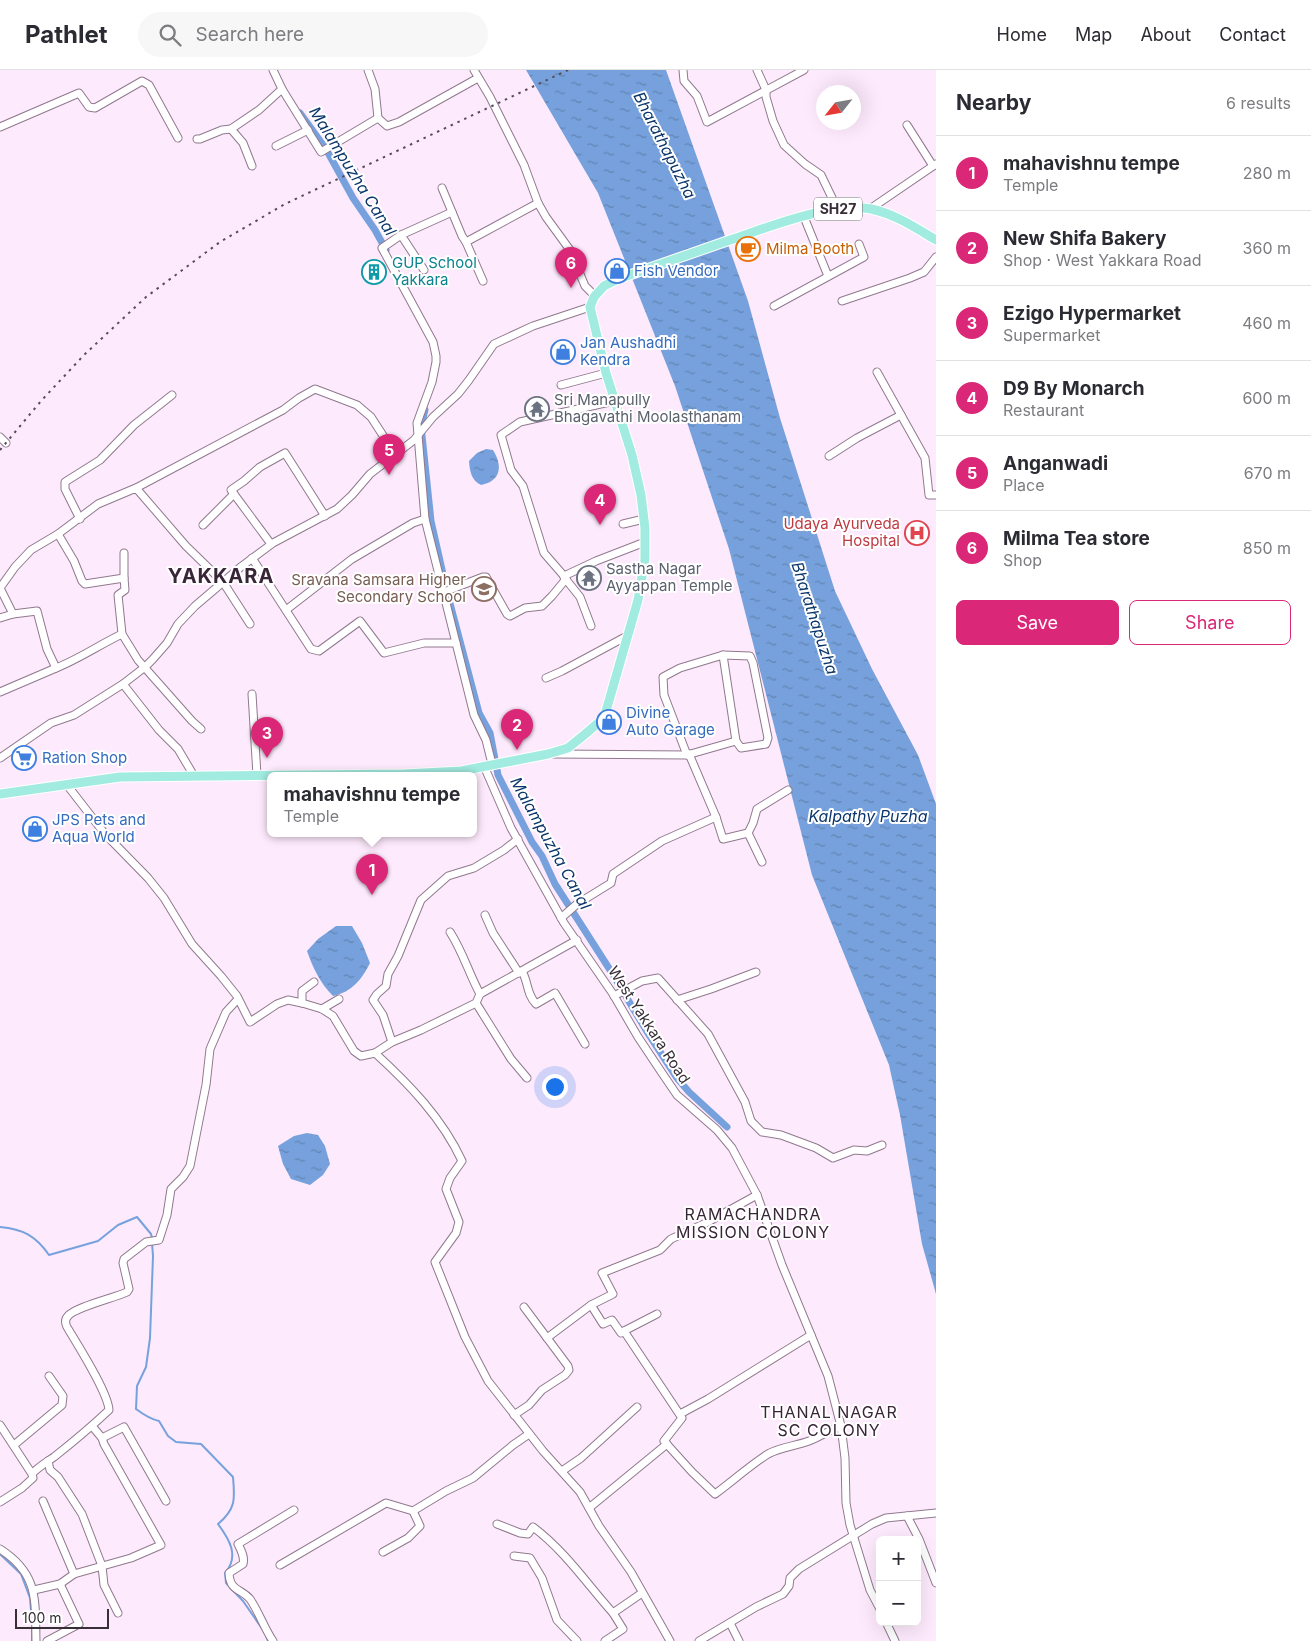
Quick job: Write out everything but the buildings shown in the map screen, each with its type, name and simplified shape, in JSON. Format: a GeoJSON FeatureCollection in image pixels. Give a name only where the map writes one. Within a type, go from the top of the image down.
{"type":"FeatureCollection","features":[{"type":"Feature","properties":{"kind":"main road","name":"SH27"},"geometry":{"type":"LineString","coordinates":[[590,307],[595,296],[604,286],[618,279],[736,238],[804,217],[840,209],[870,209],[893,216],[936,240]]}},
{"type":"Feature","properties":{"kind":"main road"},"geometry":{"type":"LineString","coordinates":[[442,772],[461,771],[548,754],[568,748],[604,718],[638,600],[645,559],[645,542],[641,495],[632,455],[606,373],[590,307]]}},
{"type":"Feature","properties":{"kind":"main road"},"geometry":{"type":"LineString","coordinates":[[0,794],[120,777],[267,775]]}},
{"type":"Feature","properties":{"kind":"street"},"geometry":{"type":"LineString","coordinates":[[274,70],[282,89],[322,152],[378,118]]}},
{"type":"Feature","properties":{"kind":"street"},"geometry":{"type":"LineString","coordinates":[[368,70],[375,89],[378,118],[387,126],[399,122],[478,78]]}},
{"type":"Feature","properties":{"kind":"street"},"geometry":{"type":"LineString","coordinates":[[474,70],[524,165],[538,203],[570,250],[585,286],[595,296]]}},
{"type":"Feature","properties":{"kind":"street"},"geometry":{"type":"LineString","coordinates":[[682,70],[684,80],[697,96],[707,122],[804,70]]}},
{"type":"Feature","properties":{"kind":"street"},"geometry":{"type":"LineString","coordinates":[[756,70],[766,90],[766,97],[773,121],[784,145],[805,164],[821,174],[835,204],[820,213]]}},
{"type":"Feature","properties":{"kind":"street"},"geometry":{"type":"LineString","coordinates":[[0,127],[79,93],[89,107],[95,108],[142,81],[149,85],[178,138]]}},
{"type":"Feature","properties":{"kind":"street"},"geometry":{"type":"LineString","coordinates":[[197,139],[222,130],[231,129],[259,110],[282,89]]}},
{"type":"Feature","properties":{"kind":"street"},"geometry":{"type":"LineString","coordinates":[[870,209],[934,165],[907,125]]}},
{"type":"Feature","properties":{"kind":"street"},"geometry":{"type":"LineString","coordinates":[[231,129],[243,143],[252,166]]}},
{"type":"Feature","properties":{"kind":"street"},"geometry":{"type":"LineString","coordinates":[[276,146],[308,130]]}},
{"type":"Feature","properties":{"kind":"street"},"geometry":{"type":"LineString","coordinates":[[442,188],[483,281]]}},
{"type":"Feature","properties":{"kind":"street"},"geometry":{"type":"LineString","coordinates":[[466,242],[538,203]]}},
{"type":"Feature","properties":{"kind":"street"},"geometry":{"type":"LineString","coordinates":[[424,270],[401,235],[452,212]]}},
{"type":"Feature","properties":{"kind":"street"},"geometry":{"type":"LineString","coordinates":[[804,217],[828,276]]}},
{"type":"Feature","properties":{"kind":"street","name":"West Yakkara Road"},"geometry":{"type":"LineString","coordinates":[[401,235],[382,248],[433,342],[436,356],[432,382],[417,423],[421,432],[425,519],[474,715],[486,740],[492,764],[518,839],[561,918],[620,993],[638,1037],[677,1095],[717,1130],[732,1148],[757,1194],[782,1264],[828,1376],[840,1426],[845,1458],[846,1503],[870,1590],[876,1601]]}},
{"type":"Feature","properties":{"kind":"street"},"geometry":{"type":"LineString","coordinates":[[774,306],[864,257],[859,244]]}},
{"type":"Feature","properties":{"kind":"street"},"geometry":{"type":"LineString","coordinates":[[842,301],[924,272],[936,257]]}},
{"type":"Feature","properties":{"kind":"street"},"geometry":{"type":"LineString","coordinates":[[0,757],[51,723],[74,715],[123,684],[145,667],[167,643],[178,624],[252,558],[271,544],[337,509],[370,474],[414,440],[470,380],[494,344],[533,326],[590,307]]}},
{"type":"Feature","properties":{"kind":"street"},"geometry":{"type":"LineString","coordinates":[[877,372],[925,458],[928,495],[936,495]]}},
{"type":"Feature","properties":{"kind":"street"},"geometry":{"type":"LineString","coordinates":[[561,385],[606,373]]}},
{"type":"Feature","properties":{"kind":"street"},"geometry":{"type":"LineString","coordinates":[[13,614],[0,588],[15,567],[31,550],[58,534],[98,504],[136,488],[283,410],[315,389],[357,405],[371,417],[395,454]]}},
{"type":"Feature","properties":{"kind":"street"},"geometry":{"type":"LineString","coordinates":[[80,518],[65,489],[65,482],[100,460],[134,425],[172,395]]}},
{"type":"Feature","properties":{"kind":"street"},"geometry":{"type":"LineString","coordinates":[[591,626],[580,597],[544,553],[523,486],[511,470],[501,435],[520,422],[614,401]]}},
{"type":"Feature","properties":{"kind":"street"},"geometry":{"type":"LineString","coordinates":[[829,456],[857,438],[901,415]]}},
{"type":"Feature","properties":{"kind":"street"},"geometry":{"type":"LineString","coordinates":[[0,437],[6,443]]}},
{"type":"Feature","properties":{"kind":"street"},"geometry":{"type":"LineString","coordinates":[[271,544],[231,490],[260,467],[285,452],[325,516]]}},
{"type":"Feature","properties":{"kind":"street"},"geometry":{"type":"LineString","coordinates":[[136,488],[186,546],[223,582],[250,624]]}},
{"type":"Feature","properties":{"kind":"street"},"geometry":{"type":"LineString","coordinates":[[203,525],[234,494]]}},
{"type":"Feature","properties":{"kind":"street"},"geometry":{"type":"LineString","coordinates":[[286,610],[352,559],[413,523],[425,519]]}},
{"type":"Feature","properties":{"kind":"street"},"geometry":{"type":"LineString","coordinates":[[623,524],[644,519]]}},
{"type":"Feature","properties":{"kind":"street"},"geometry":{"type":"LineString","coordinates":[[58,534],[74,561],[82,581],[86,584],[124,578]]}},
{"type":"Feature","properties":{"kind":"street"},"geometry":{"type":"LineString","coordinates":[[444,592],[485,576],[510,616],[525,608],[542,606],[565,578],[596,561],[645,542]]}},
{"type":"Feature","properties":{"kind":"street"},"geometry":{"type":"LineString","coordinates":[[124,553],[125,590],[118,595],[122,634],[138,660],[200,729]]}},
{"type":"Feature","properties":{"kind":"street"},"geometry":{"type":"LineString","coordinates":[[252,558],[311,648],[319,651],[360,620],[384,653],[424,644],[456,643]]}},
{"type":"Feature","properties":{"kind":"street"},"geometry":{"type":"LineString","coordinates":[[0,618],[13,614],[37,611],[47,649],[56,668]]}},
{"type":"Feature","properties":{"kind":"street"},"geometry":{"type":"LineString","coordinates":[[0,692],[77,660],[98,646],[122,634]]}},
{"type":"Feature","properties":{"kind":"street"},"geometry":{"type":"LineString","coordinates":[[546,678],[627,636]]}},
{"type":"Feature","properties":{"kind":"street"},"geometry":{"type":"LineString","coordinates":[[723,655],[736,741],[742,748],[766,744],[768,738],[754,663],[750,656],[723,655],[680,668],[663,677],[664,695],[716,817],[723,838],[748,833]]}},
{"type":"Feature","properties":{"kind":"street"},"geometry":{"type":"LineString","coordinates":[[123,684],[159,730],[178,749],[194,776]]}},
{"type":"Feature","properties":{"kind":"street"},"geometry":{"type":"LineString","coordinates":[[252,694],[257,775]]}},
{"type":"Feature","properties":{"kind":"street"},"geometry":{"type":"LineString","coordinates":[[548,754],[688,755],[736,741]]}},
{"type":"Feature","properties":{"kind":"street"},"geometry":{"type":"LineString","coordinates":[[67,785],[105,834],[148,878],[164,898],[192,944],[221,976],[238,999],[250,1022],[288,1000],[322,1009],[333,1016],[354,1051],[361,1056],[375,1053],[392,1042],[476,1003],[480,994],[578,940]]}},
{"type":"Feature","properties":{"kind":"street"},"geometry":{"type":"LineString","coordinates":[[748,833],[757,809],[788,790]]}},
{"type":"Feature","properties":{"kind":"street"},"geometry":{"type":"LineString","coordinates":[[561,918],[577,904],[611,883],[613,874],[662,841],[716,817]]}},
{"type":"Feature","properties":{"kind":"street"},"geometry":{"type":"LineString","coordinates":[[748,833],[762,862]]}},
{"type":"Feature","properties":{"kind":"street"},"geometry":{"type":"LineString","coordinates":[[392,1042],[383,1015],[373,1000],[386,986],[388,974],[398,956],[421,900],[448,876],[474,868],[518,839]]}},
{"type":"Feature","properties":{"kind":"street"},"geometry":{"type":"LineString","coordinates":[[485,915],[493,933],[527,981],[529,996],[536,1004],[555,993],[585,1044]]}},
{"type":"Feature","properties":{"kind":"street"},"geometry":{"type":"LineString","coordinates":[[450,932],[458,943],[471,978],[480,994]]}},
{"type":"Feature","properties":{"kind":"street"},"geometry":{"type":"LineString","coordinates":[[678,1000],[756,972]]}},
{"type":"Feature","properties":{"kind":"street"},"geometry":{"type":"LineString","coordinates":[[620,993],[642,981],[658,978],[708,1034],[745,1102],[751,1121],[762,1132],[781,1134],[816,1148],[833,1158],[854,1150],[867,1151],[882,1145]]}},
{"type":"Feature","properties":{"kind":"street"},"geometry":{"type":"LineString","coordinates":[[302,1003],[302,991],[314,982]]}},
{"type":"Feature","properties":{"kind":"street"},"geometry":{"type":"LineString","coordinates":[[32,1474],[109,1410],[98,1381],[65,1324],[66,1317],[74,1311],[127,1292],[130,1289],[123,1263],[124,1259],[146,1242],[159,1240],[167,1215],[171,1189],[184,1177],[190,1166],[206,1085],[210,1049],[226,1012],[238,999]]}},
{"type":"Feature","properties":{"kind":"street"},"geometry":{"type":"LineString","coordinates":[[322,1009],[339,999]]}},
{"type":"Feature","properties":{"kind":"street"},"geometry":{"type":"LineString","coordinates":[[476,1003],[511,1059],[527,1078]]}},
{"type":"Feature","properties":{"kind":"street"},"geometry":{"type":"LineString","coordinates":[[375,1053],[410,1086],[445,1130],[462,1161],[450,1178],[446,1189],[459,1222],[456,1233],[435,1262],[474,1356],[488,1381],[514,1415],[580,1492],[606,1538],[631,1572],[670,1641]]}},
{"type":"Feature","properties":{"kind":"street"},"geometry":{"type":"LineString","coordinates":[[547,1338],[591,1305],[613,1294],[602,1273],[660,1250],[672,1239],[706,1223],[757,1194]]}},
{"type":"Feature","properties":{"kind":"street"},"geometry":{"type":"LineString","coordinates":[[591,1305],[603,1324],[612,1320],[620,1333],[657,1314]]}},
{"type":"Feature","properties":{"kind":"street"},"geometry":{"type":"LineString","coordinates":[[514,1415],[529,1404],[547,1386],[566,1375],[569,1370],[568,1366],[524,1307]]}},
{"type":"Feature","properties":{"kind":"street"},"geometry":{"type":"LineString","coordinates":[[624,1332],[682,1418],[664,1441],[715,1494],[738,1478],[744,1469],[770,1452],[811,1441],[828,1430],[840,1426]]}},
{"type":"Feature","properties":{"kind":"street"},"geometry":{"type":"LineString","coordinates":[[680,1414],[708,1399],[811,1335]]}},
{"type":"Feature","properties":{"kind":"street"},"geometry":{"type":"LineString","coordinates":[[14,1445],[62,1404],[63,1396],[48,1376]]}},
{"type":"Feature","properties":{"kind":"street"},"geometry":{"type":"LineString","coordinates":[[562,1471],[581,1458],[638,1406]]}},
{"type":"Feature","properties":{"kind":"street"},"geometry":{"type":"LineString","coordinates":[[0,1425],[33,1478],[22,1488],[0,1502]]}},
{"type":"Feature","properties":{"kind":"street"},"geometry":{"type":"LineString","coordinates":[[34,1590],[60,1584],[74,1574],[131,1558],[161,1545],[102,1438],[92,1426]]}},
{"type":"Feature","properties":{"kind":"street"},"geometry":{"type":"LineString","coordinates":[[102,1438],[124,1427],[166,1501]]}},
{"type":"Feature","properties":{"kind":"street"},"geometry":{"type":"LineString","coordinates":[[280,1565],[386,1503],[413,1511],[446,1491],[473,1478],[529,1434]]}},
{"type":"Feature","properties":{"kind":"street"},"geometry":{"type":"LineString","coordinates":[[589,1508],[667,1444]]}},
{"type":"Feature","properties":{"kind":"street"},"geometry":{"type":"LineString","coordinates":[[48,1462],[50,1470],[58,1476],[82,1514],[102,1566],[104,1585],[118,1613]]}},
{"type":"Feature","properties":{"kind":"street"},"geometry":{"type":"LineString","coordinates":[[43,1501],[74,1574]]}},
{"type":"Feature","properties":{"kind":"street"},"geometry":{"type":"LineString","coordinates":[[273,1641],[249,1598],[234,1588],[230,1581],[229,1573],[243,1564],[242,1552],[238,1544],[294,1510]]}},
{"type":"Feature","properties":{"kind":"street"},"geometry":{"type":"LineString","coordinates":[[383,1552],[408,1538],[420,1526],[413,1511]]}},
{"type":"Feature","properties":{"kind":"street"},"geometry":{"type":"LineString","coordinates":[[699,1641],[710,1638],[756,1607],[782,1594],[789,1586],[790,1578],[799,1569],[856,1534],[886,1518],[936,1513]]}},
{"type":"Feature","properties":{"kind":"street"},"geometry":{"type":"LineString","coordinates":[[907,1516],[936,1583]]}},
{"type":"Feature","properties":{"kind":"street"},"geometry":{"type":"LineString","coordinates":[[497,1524],[520,1533],[528,1534],[534,1527],[545,1535],[579,1571],[623,1629],[605,1641]]}},
{"type":"Feature","properties":{"kind":"street"},"geometry":{"type":"LineString","coordinates":[[0,1549],[20,1564],[34,1590],[36,1641]]}},
{"type":"Feature","properties":{"kind":"street"},"geometry":{"type":"LineString","coordinates":[[514,1556],[530,1558],[542,1578],[557,1620],[577,1641]]}},
{"type":"Feature","properties":{"kind":"street"},"geometry":{"type":"LineString","coordinates":[[47,1641],[79,1624],[60,1584]]}},
{"type":"Feature","properties":{"kind":"street"},"geometry":{"type":"LineString","coordinates":[[613,1614],[642,1593]]}},
{"type":"Feature","properties":{"kind":"street"},"geometry":{"type":"LineString","coordinates":[[730,1623],[739,1641]]}},
{"type":"Feature","properties":{"kind":"street"},"geometry":{"type":"LineString","coordinates":[[888,1626],[895,1641]]}},
{"type":"Feature","properties":{"kind":"water"},"geometry":{"type":"Polygon","coordinates":[[[526,70],[666,70],[748,301],[780,418],[835,591],[872,669],[918,755],[936,804],[936,1294],[922,1244],[900,1115],[889,1065],[812,875],[729,549],[675,386],[598,193],[526,70]]]}},
{"type":"Feature","properties":{"kind":"water"},"geometry":{"type":"Polygon","coordinates":[[[486,449],[493,450],[499,467],[493,480],[481,485],[475,481],[472,475],[469,461],[477,453],[486,449]]]}},
{"type":"Feature","properties":{"kind":"water"},"geometry":{"type":"Polygon","coordinates":[[[336,926],[352,926],[362,943],[370,963],[356,984],[346,991],[333,996],[317,975],[307,951],[318,939],[336,926]]]}},
{"type":"Feature","properties":{"kind":"water"},"geometry":{"type":"Polygon","coordinates":[[[307,1133],[318,1135],[325,1146],[330,1164],[323,1175],[310,1185],[291,1179],[283,1164],[278,1146],[294,1136],[307,1133]]]}},
{"type":"Feature","properties":{"kind":"waterway","name":"Malampuzha Canal"},"geometry":{"type":"LineString","coordinates":[[300,113],[326,149],[353,198],[386,250]]}},
{"type":"Feature","properties":{"kind":"waterway","name":"Malampuzha Canal"},"geometry":{"type":"LineString","coordinates":[[425,410],[421,426],[431,521],[448,596],[479,713],[490,733],[498,775],[555,884],[677,1078],[689,1092],[727,1127]]}},
{"type":"Feature","properties":{"kind":"waterway"},"geometry":{"type":"LineString","coordinates":[[0,1227],[16,1230],[34,1238],[49,1255],[98,1241],[118,1225],[137,1217],[151,1234],[152,1238]]}},
{"type":"Feature","properties":{"kind":"waterway"},"geometry":{"type":"LineString","coordinates":[[152,1243],[150,1338],[146,1367],[137,1386],[136,1409],[159,1421],[168,1436],[176,1442],[201,1444],[233,1477],[233,1503],[224,1519],[218,1524],[229,1542],[232,1554],[232,1560],[225,1573],[226,1583],[243,1601],[263,1630]]}},
{"type":"Feature","properties":{"kind":"waterway"},"geometry":{"type":"LineString","coordinates":[[0,1554],[21,1574],[30,1598],[32,1623]]}},
{"type":"Feature","properties":{"kind":"waterway"},"geometry":{"type":"LineString","coordinates":[[32,1628],[32,1641]]}},
{"type":"Feature","properties":{"kind":"waterway"},"geometry":{"type":"LineString","coordinates":[[266,1636],[268,1641]]}},
{"type":"Feature","properties":{"kind":"railway"},"geometry":{"type":"LineString","coordinates":[[0,450],[41,401],[84,355],[146,297],[220,242],[285,204],[568,70]]}},
{"type":"Feature","properties":{"kind":"place","name":"Milma Booth"},"geometry":{"type":"Point","coordinates":[748,249]}},
{"type":"Feature","properties":{"kind":"place","name":"Fish Vendor"},"geometry":{"type":"Point","coordinates":[617,271]}},
{"type":"Feature","properties":{"kind":"place","name":"GUP School Yakkara"},"geometry":{"type":"Point","coordinates":[374,272]}},
{"type":"Feature","properties":{"kind":"place","name":"Milma Tea store"},"geometry":{"type":"Point","coordinates":[571,288]}},
{"type":"Feature","properties":{"kind":"place","name":"Jan Aushadhi Kendra"},"geometry":{"type":"Point","coordinates":[563,352]}},
{"type":"Feature","properties":{"kind":"place","name":"Sri Manapully Bhagavathi Moolasthanam"},"geometry":{"type":"Point","coordinates":[537,409]}},
{"type":"Feature","properties":{"kind":"place","name":"Anganwadi"},"geometry":{"type":"Point","coordinates":[389,475]}},
{"type":"Feature","properties":{"kind":"place","name":"D9 By Monarch"},"geometry":{"type":"Point","coordinates":[600,525]}},
{"type":"Feature","properties":{"kind":"place","name":"Udaya Ayurveda Hospital"},"geometry":{"type":"Point","coordinates":[917,533]}},
{"type":"Feature","properties":{"kind":"place","name":"Sastha Nagar Ayyappan Temple"},"geometry":{"type":"Point","coordinates":[589,578]}},
{"type":"Feature","properties":{"kind":"place","name":"Sravana Samsara Higher Secondary School"},"geometry":{"type":"Point","coordinates":[484,589]}},
{"type":"Feature","properties":{"kind":"place","name":"Divine Auto Garage"},"geometry":{"type":"Point","coordinates":[609,722]}},
{"type":"Feature","properties":{"kind":"place","name":"New Shifa Bakery"},"geometry":{"type":"Point","coordinates":[517,750]}},
{"type":"Feature","properties":{"kind":"place","name":"Ration Shop"},"geometry":{"type":"Point","coordinates":[24,758]}},
{"type":"Feature","properties":{"kind":"place","name":"Ezigo Hypermarket"},"geometry":{"type":"Point","coordinates":[267,758]}},
{"type":"Feature","properties":{"kind":"place","name":"JPS Pets and Aqua World"},"geometry":{"type":"Point","coordinates":[35,829]}},
{"type":"Feature","properties":{"kind":"place","name":"mahavishnu tempe"},"geometry":{"type":"Point","coordinates":[372,895]}},
{"type":"Feature","properties":{"kind":"district","name":"YAKKARA"},"geometry":{"type":"Point","coordinates":[221,576]}},
{"type":"Feature","properties":{"kind":"district","name":"RAMACHANDRA MISSION COLONY"},"geometry":{"type":"Point","coordinates":[753,1223]}},
{"type":"Feature","properties":{"kind":"district","name":"THANAL NAGAR SC COLONY"},"geometry":{"type":"Point","coordinates":[829,1421]}},
{"type":"Feature","properties":{"kind":"water label","name":"Bharathapuzha"},"geometry":{"type":"Point","coordinates":[665,145]}},
{"type":"Feature","properties":{"kind":"water label","name":"Bharathapuzha"},"geometry":{"type":"Point","coordinates":[815,618]}},
{"type":"Feature","properties":{"kind":"water label","name":"Kalpathy Puzha"},"geometry":{"type":"Point","coordinates":[868,816]}}]}
